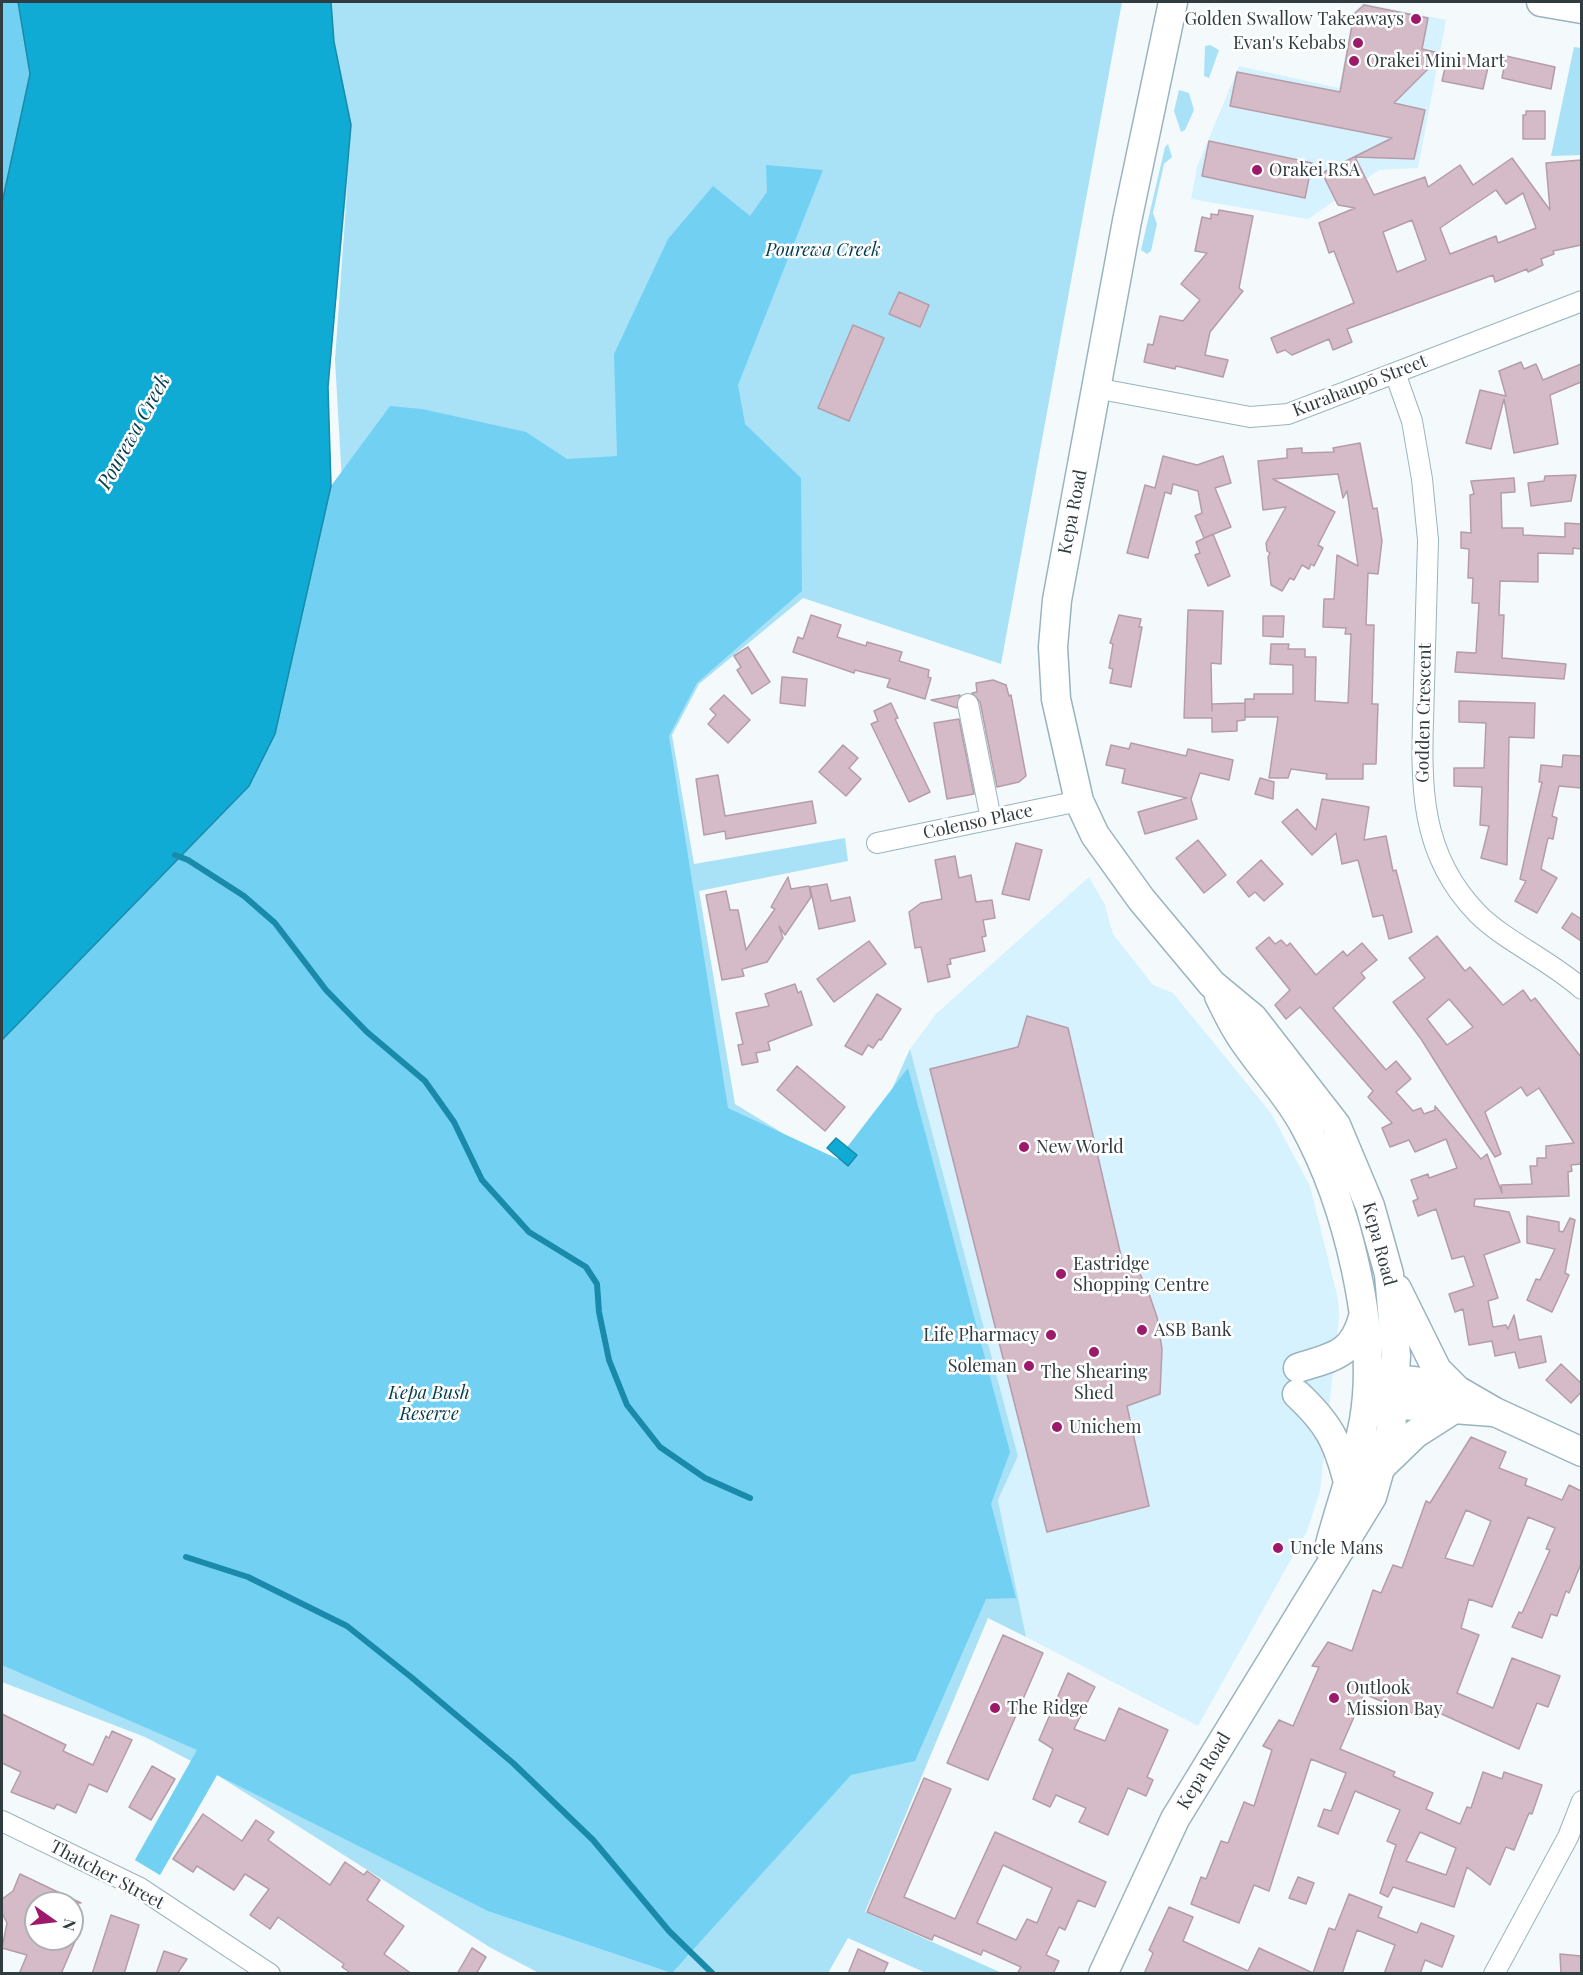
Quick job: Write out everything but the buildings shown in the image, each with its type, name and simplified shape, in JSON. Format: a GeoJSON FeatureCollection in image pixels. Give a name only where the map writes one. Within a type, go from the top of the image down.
{"type":"FeatureCollection","features":[{"type":"Feature","properties":{"kind":"main road","name":"Kepa Road"},"geometry":{"type":"LineString","coordinates":[[1173,2],[1095,388],[1053,631],[1054,681],[1058,719],[1079,801],[1095,835],[1141,899],[1212,984],[1253,1018],[1300,1076],[1336,1125],[1370,1206],[1389,1274],[1395,1326],[1380,1391],[1322,1576]]}},
{"type":"Feature","properties":{"kind":"main road"},"geometry":{"type":"LineString","coordinates":[[1541,2],[1581,9]]}},
{"type":"Feature","properties":{"kind":"main road","name":"Kepa Road"},"geometry":{"type":"LineString","coordinates":[[1103,1974],[1175,1819],[1322,1576],[1363,1514],[1383,1466],[1391,1430],[1380,1391],[1339,1205],[1314,1144],[1287,1097],[1238,1033],[1212,984]]}},
{"type":"Feature","properties":{"kind":"main road"},"geometry":{"type":"LineString","coordinates":[[1389,1274],[1454,1401]]}},
{"type":"Feature","properties":{"kind":"main road"},"geometry":{"type":"LineString","coordinates":[[1349,1485],[1342,1457],[1325,1422],[1297,1381],[1343,1353],[1359,1335],[1363,1317]]}},
{"type":"Feature","properties":{"kind":"main road"},"geometry":{"type":"LineString","coordinates":[[1380,1391],[1454,1401],[1495,1412],[1581,1452]]}},
{"type":"Feature","properties":{"kind":"main road"},"geometry":{"type":"LineString","coordinates":[[1383,1466],[1415,1434],[1454,1401]]}},
{"type":"Feature","properties":{"kind":"street","name":"Kurahaupō Street"},"geometry":{"type":"LineString","coordinates":[[1095,388],[1262,417],[1308,408],[1581,301]]}},
{"type":"Feature","properties":{"kind":"street","name":"Godden Crescent"},"geometry":{"type":"LineString","coordinates":[[1395,373],[1412,421],[1426,508],[1428,540],[1421,785],[1429,826],[1449,874],[1463,897],[1480,916],[1581,989]]}},
{"type":"Feature","properties":{"kind":"street"},"geometry":{"type":"LineString","coordinates":[[968,704],[991,819]]}},
{"type":"Feature","properties":{"kind":"street","name":"Colenso Place"},"geometry":{"type":"LineString","coordinates":[[877,843],[1079,801]]}},
{"type":"Feature","properties":{"kind":"street"},"geometry":{"type":"LineString","coordinates":[[1494,1974],[1568,1837],[1581,1802]]}},
{"type":"Feature","properties":{"kind":"street","name":"Thatcher Street"},"geometry":{"type":"LineString","coordinates":[[2,1821],[140,1888],[270,1974]]}},
{"type":"Feature","properties":{"kind":"shaded area"},"geometry":{"type":"Polygon","coordinates":[[[1363,3],[1446,20],[1418,168],[1379,170],[1308,219],[1191,199],[1197,167],[1239,66],[1339,88],[1353,13],[1363,3]]]}},
{"type":"Feature","properties":{"kind":"shaded area","name":"Eastridge Shopping Centre"},"geometry":{"type":"Polygon","coordinates":[[[1089,877],[1105,905],[1113,934],[1153,985],[1173,993],[1271,1113],[1310,1186],[1338,1299],[1339,1317],[1320,1491],[1307,1531],[1198,1726],[1026,1637],[998,1500],[1018,1456],[910,1049],[936,1014],[1089,877]]]}},
{"type":"Feature","properties":{"kind":"green space"},"geometry":{"type":"Polygon","coordinates":[[[2,2],[18,2],[30,74],[2,203],[2,2]]]}},
{"type":"Feature","properties":{"kind":"green space","name":"Kepa Bush Reserve"},"geometry":{"type":"Polygon","coordinates":[[[18,2],[334,41],[331,2],[1122,2],[1001,664],[803,598],[699,684],[672,735],[694,864],[845,838],[848,861],[699,891],[735,1104],[853,1176],[910,1049],[1018,1456],[998,1500],[1026,1637],[988,1618],[865,1912],[1002,1973],[926,1973],[848,1938],[828,1973],[539,1973],[491,1948],[217,1775],[160,1875],[135,1860],[191,1761],[145,1737],[2,1682],[2,1049],[301,850],[342,482],[335,360],[348,176],[328,387],[331,486],[2,1040],[2,203],[30,74],[18,2]]]}},
{"type":"Feature","properties":{"kind":"green space"},"geometry":{"type":"Polygon","coordinates":[[[1210,45],[1219,50],[1209,78],[1204,76],[1205,46],[1210,45]]]}},
{"type":"Feature","properties":{"kind":"green space"},"geometry":{"type":"Polygon","coordinates":[[[1574,47],[1581,48],[1581,155],[1551,156],[1574,47]]]}},
{"type":"Feature","properties":{"kind":"green space"},"geometry":{"type":"Polygon","coordinates":[[[1179,90],[1189,93],[1194,110],[1185,130],[1181,132],[1174,111],[1179,90]]]}},
{"type":"Feature","properties":{"kind":"green space"},"geometry":{"type":"Polygon","coordinates":[[[1168,144],[1172,157],[1164,164],[1153,213],[1157,224],[1151,251],[1147,254],[1141,250],[1165,147],[1168,144]]]}},
{"type":"Feature","properties":{"kind":"green space","name":"Kepa Bush Reserve"},"geometry":{"type":"Polygon","coordinates":[[[766,165],[823,170],[738,385],[745,424],[801,478],[802,591],[697,683],[669,736],[728,1108],[838,1159],[908,1068],[1010,1452],[991,1504],[1016,1598],[986,1599],[915,1761],[851,1775],[672,1973],[488,1911],[217,1775],[160,1875],[135,1860],[197,1750],[2,1665],[2,1040],[249,786],[275,734],[331,486],[390,406],[422,409],[526,432],[567,459],[617,456],[614,354],[668,239],[713,186],[750,216],[767,192],[766,165]]]}},
{"type":"Feature","properties":{"kind":"water","name":"Pourewa Creek"},"geometry":{"type":"Polygon","coordinates":[[[18,2],[331,2],[334,42],[351,125],[328,387],[331,486],[275,734],[249,786],[2,1040],[2,203],[30,74],[18,2]]]}},
{"type":"Feature","properties":{"kind":"water"},"geometry":{"type":"Polygon","coordinates":[[[836,1138],[857,1155],[848,1166],[827,1148],[836,1138]]]}},
{"type":"Feature","properties":{"kind":"waterway"},"geometry":{"type":"LineString","coordinates":[[175,855],[188,860],[244,896],[275,923],[326,990],[367,1032],[425,1081],[454,1122],[482,1180],[529,1232],[586,1267],[597,1284],[599,1312],[609,1360],[627,1405],[660,1447],[705,1478],[750,1498]]}},
{"type":"Feature","properties":{"kind":"waterway"},"geometry":{"type":"LineString","coordinates":[[186,1557],[248,1577],[347,1626],[513,1763],[593,1840],[669,1931],[713,1974]]}},
{"type":"Feature","properties":{"kind":"place","name":"Golden Swallow Takeaways"},"geometry":{"type":"Point","coordinates":[1416,19]}},
{"type":"Feature","properties":{"kind":"place","name":"Evan's Kebabs"},"geometry":{"type":"Point","coordinates":[1358,43]}},
{"type":"Feature","properties":{"kind":"place","name":"Orakei Mini Mart"},"geometry":{"type":"Point","coordinates":[1354,61]}},
{"type":"Feature","properties":{"kind":"place","name":"Orakei RSA"},"geometry":{"type":"Point","coordinates":[1257,170]}},
{"type":"Feature","properties":{"kind":"place","name":"New World"},"geometry":{"type":"Point","coordinates":[1024,1147]}},
{"type":"Feature","properties":{"kind":"place","name":"Eastridge Shopping Centre"},"geometry":{"type":"Point","coordinates":[1061,1274]}},
{"type":"Feature","properties":{"kind":"place","name":"ASB Bank"},"geometry":{"type":"Point","coordinates":[1142,1330]}},
{"type":"Feature","properties":{"kind":"place","name":"Life Pharmacy"},"geometry":{"type":"Point","coordinates":[1051,1335]}},
{"type":"Feature","properties":{"kind":"place","name":"The Shearing Shed"},"geometry":{"type":"Point","coordinates":[1094,1352]}},
{"type":"Feature","properties":{"kind":"place","name":"Soleman"},"geometry":{"type":"Point","coordinates":[1029,1366]}},
{"type":"Feature","properties":{"kind":"place","name":"Unichem"},"geometry":{"type":"Point","coordinates":[1057,1427]}},
{"type":"Feature","properties":{"kind":"place","name":"Uncle Mans"},"geometry":{"type":"Point","coordinates":[1278,1548]}},
{"type":"Feature","properties":{"kind":"place","name":"Outlook Mission Bay"},"geometry":{"type":"Point","coordinates":[1334,1698]}},
{"type":"Feature","properties":{"kind":"place","name":"The Ridge"},"geometry":{"type":"Point","coordinates":[995,1708]}}]}
